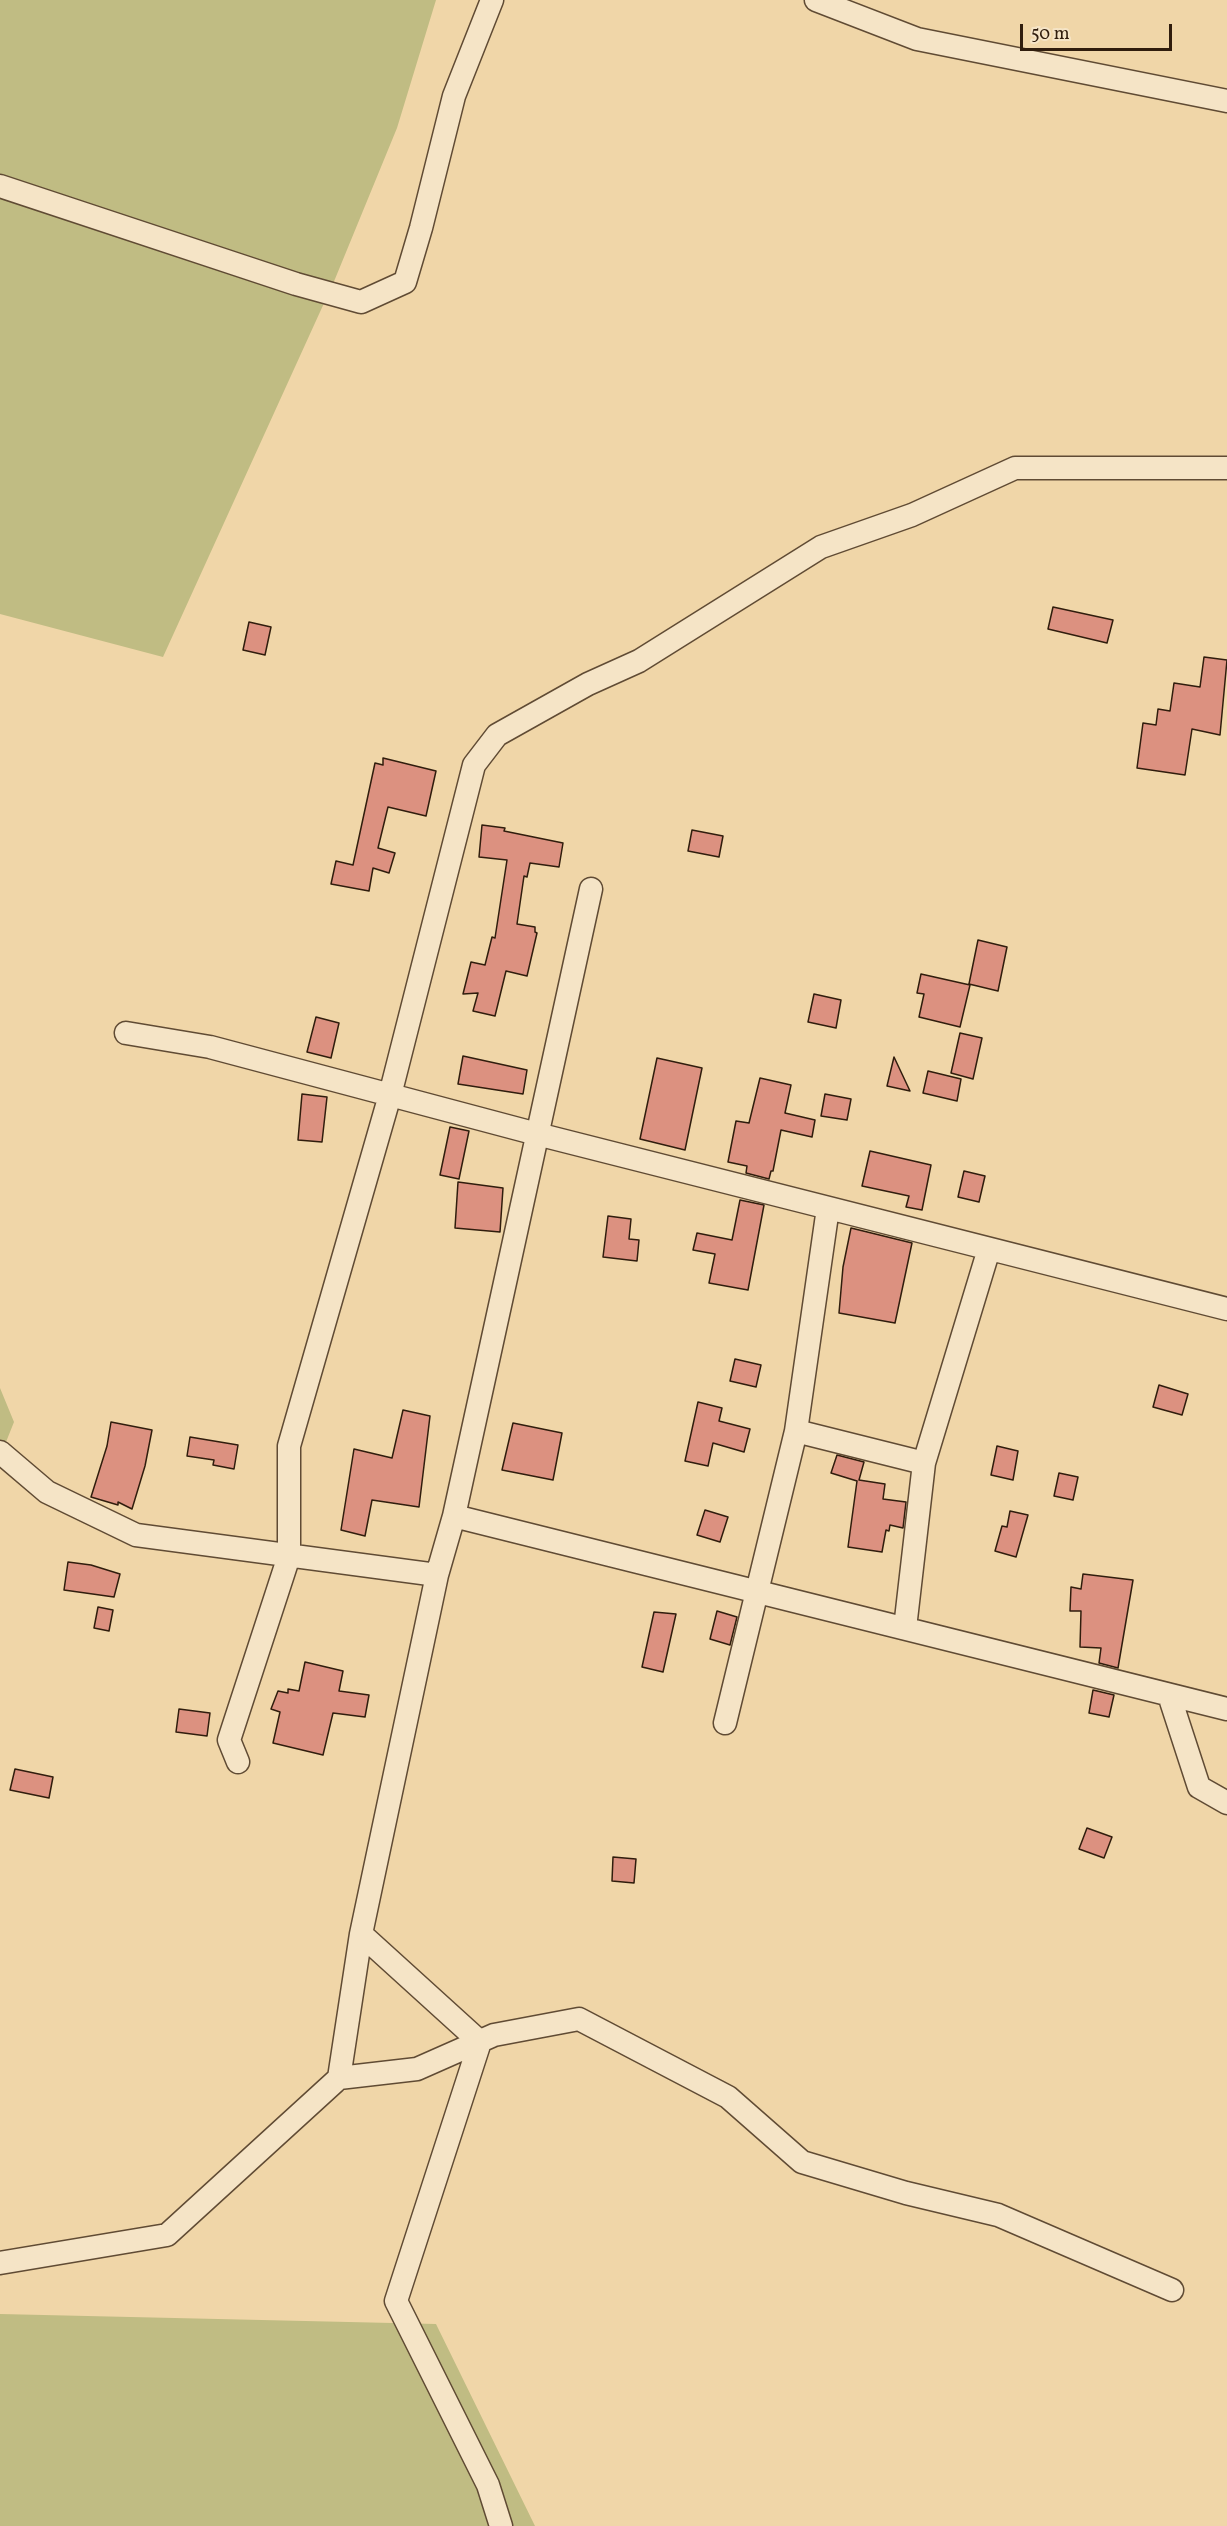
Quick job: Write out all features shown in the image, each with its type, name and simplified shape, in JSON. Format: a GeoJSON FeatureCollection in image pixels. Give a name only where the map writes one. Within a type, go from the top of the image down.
{"type":"FeatureCollection","features":[{"type":"Feature","properties":{"kind":"street"},"geometry":{"type":"LineString","coordinates":[[0,186],[296,284],[362,302],[405,282],[454,96],[492,0]]}},
{"type":"Feature","properties":{"kind":"street"},"geometry":{"type":"LineString","coordinates":[[816,0],[917,39],[1227,101]]}},
{"type":"Feature","properties":{"kind":"street"},"geometry":{"type":"LineString","coordinates":[[238,1762],[228,1740],[289,1556],[289,1446],[390,1095],[474,765],[497,735],[588,684],[639,661],[821,547],[912,515],[1015,468],[1227,468]]}},
{"type":"Feature","properties":{"kind":"street"},"geometry":{"type":"LineString","coordinates":[[339,2079],[361,1934],[437,1575],[454,1516],[591,889]]}},
{"type":"Feature","properties":{"kind":"street"},"geometry":{"type":"LineString","coordinates":[[126,1032],[210,1047],[537,1134],[1227,1310]]}},
{"type":"Feature","properties":{"kind":"street"},"geometry":{"type":"LineString","coordinates":[[725,1723],[796,1431],[828,1208]]}},
{"type":"Feature","properties":{"kind":"street"},"geometry":{"type":"LineString","coordinates":[[904,1628],[924,1463],[989,1249]]}},
{"type":"Feature","properties":{"kind":"street"},"geometry":{"type":"LineString","coordinates":[[796,1431],[924,1463]]}},
{"type":"Feature","properties":{"kind":"street"},"geometry":{"type":"LineString","coordinates":[[0,1452],[47,1492],[136,1535],[437,1575]]}},
{"type":"Feature","properties":{"kind":"street"},"geometry":{"type":"LineString","coordinates":[[454,1516],[1227,1709]]}},
{"type":"Feature","properties":{"kind":"street"},"geometry":{"type":"LineString","coordinates":[[1169,1695],[1199,1787],[1227,1803]]}},
{"type":"Feature","properties":{"kind":"street"},"geometry":{"type":"LineString","coordinates":[[361,1934],[480,2042]]}},
{"type":"Feature","properties":{"kind":"street"},"geometry":{"type":"LineString","coordinates":[[0,2263],[167,2235],[339,2079],[417,2069],[494,2035],[579,2019],[728,2097],[802,2162],[906,2193],[998,2216],[1172,2290]]}},
{"type":"Feature","properties":{"kind":"street"},"geometry":{"type":"LineString","coordinates":[[480,2042],[396,2301],[488,2485],[501,2526]]}},
{"type":"Feature","properties":{"kind":"shaded area"},"geometry":{"type":"Polygon","coordinates":[[[0,0],[436,0],[397,128],[335,279],[163,657],[0,614],[0,0]]]}},
{"type":"Feature","properties":{"kind":"shaded area"},"geometry":{"type":"Polygon","coordinates":[[[0,1388],[14,1422],[0,1457],[0,1388]]]}},
{"type":"Feature","properties":{"kind":"shaded area"},"geometry":{"type":"Polygon","coordinates":[[[0,2314],[436,2324],[535,2526],[0,2526],[0,2314]]]}},
{"type":"Feature","properties":{"kind":"building"},"geometry":{"type":"Polygon","coordinates":[[[1053,607],[1113,620],[1107,643],[1048,629],[1053,607]]]}},
{"type":"Feature","properties":{"kind":"building"},"geometry":{"type":"Polygon","coordinates":[[[249,622],[271,627],[265,655],[243,650],[249,622]]]}},
{"type":"Feature","properties":{"kind":"building"},"geometry":{"type":"Polygon","coordinates":[[[1204,657],[1227,660],[1220,735],[1192,729],[1185,775],[1137,768],[1143,723],[1156,725],[1158,709],[1170,711],[1174,683],[1200,687],[1204,657]]]}},
{"type":"Feature","properties":{"kind":"building"},"geometry":{"type":"Polygon","coordinates":[[[383,758],[436,771],[426,816],[388,807],[378,848],[395,853],[389,873],[373,868],[369,891],[331,884],[336,861],[353,865],[375,763],[383,765],[383,758]]]}},
{"type":"Feature","properties":{"kind":"building"},"geometry":{"type":"Polygon","coordinates":[[[482,825],[505,828],[504,831],[563,843],[559,867],[530,863],[527,877],[524,876],[517,924],[535,927],[537,933],[527,976],[506,971],[495,1016],[473,1011],[478,993],[463,994],[471,962],[485,965],[492,937],[495,938],[507,860],[479,857],[482,825]]]}},
{"type":"Feature","properties":{"kind":"building"},"geometry":{"type":"Polygon","coordinates":[[[692,830],[723,836],[719,857],[688,851],[692,830]]]}},
{"type":"Feature","properties":{"kind":"building"},"geometry":{"type":"Polygon","coordinates":[[[978,940],[1007,947],[998,991],[969,984],[978,940]]]}},
{"type":"Feature","properties":{"kind":"building"},"geometry":{"type":"Polygon","coordinates":[[[921,974],[970,985],[960,1027],[919,1017],[924,994],[917,993],[921,974]]]}},
{"type":"Feature","properties":{"kind":"building"},"geometry":{"type":"Polygon","coordinates":[[[814,994],[841,1000],[836,1028],[808,1022],[814,994]]]}},
{"type":"Feature","properties":{"kind":"building"},"geometry":{"type":"Polygon","coordinates":[[[316,1017],[339,1023],[331,1058],[307,1052],[316,1017]]]}},
{"type":"Feature","properties":{"kind":"building"},"geometry":{"type":"Polygon","coordinates":[[[960,1033],[982,1038],[973,1079],[951,1073],[960,1033]]]}},
{"type":"Feature","properties":{"kind":"building"},"geometry":{"type":"Polygon","coordinates":[[[463,1056],[527,1070],[523,1094],[458,1084],[463,1056]]]}},
{"type":"Feature","properties":{"kind":"building"},"geometry":{"type":"Polygon","coordinates":[[[894,1057],[910,1091],[887,1086],[894,1057]]]}},
{"type":"Feature","properties":{"kind":"building"},"geometry":{"type":"Polygon","coordinates":[[[657,1058],[702,1068],[685,1150],[640,1139],[657,1058]]]}},
{"type":"Feature","properties":{"kind":"building"},"geometry":{"type":"Polygon","coordinates":[[[928,1071],[961,1079],[957,1101],[923,1093],[928,1071]]]}},
{"type":"Feature","properties":{"kind":"building"},"geometry":{"type":"Polygon","coordinates":[[[760,1078],[791,1085],[785,1113],[815,1120],[812,1137],[781,1130],[773,1171],[769,1179],[746,1173],[747,1166],[728,1162],[736,1121],[749,1123],[760,1078]]]}},
{"type":"Feature","properties":{"kind":"building"},"geometry":{"type":"Polygon","coordinates":[[[302,1094],[327,1097],[322,1142],[298,1140],[302,1094]]]}},
{"type":"Feature","properties":{"kind":"building"},"geometry":{"type":"Polygon","coordinates":[[[825,1094],[851,1099],[847,1120],[821,1116],[825,1094]]]}},
{"type":"Feature","properties":{"kind":"building"},"geometry":{"type":"Polygon","coordinates":[[[450,1127],[469,1131],[459,1179],[440,1175],[450,1127]]]}},
{"type":"Feature","properties":{"kind":"building"},"geometry":{"type":"Polygon","coordinates":[[[870,1151],[931,1165],[922,1210],[906,1207],[909,1196],[862,1186],[870,1151]]]}},
{"type":"Feature","properties":{"kind":"building"},"geometry":{"type":"Polygon","coordinates":[[[964,1171],[985,1176],[979,1202],[958,1197],[964,1171]]]}},
{"type":"Feature","properties":{"kind":"building"},"geometry":{"type":"Polygon","coordinates":[[[458,1182],[503,1188],[500,1232],[455,1228],[458,1182]]]}},
{"type":"Feature","properties":{"kind":"building"},"geometry":{"type":"Polygon","coordinates":[[[740,1200],[764,1205],[748,1290],[709,1283],[715,1254],[693,1250],[697,1233],[732,1240],[740,1200]]]}},
{"type":"Feature","properties":{"kind":"building"},"geometry":{"type":"Polygon","coordinates":[[[608,1216],[631,1219],[629,1239],[639,1240],[637,1261],[603,1257],[608,1216]]]}},
{"type":"Feature","properties":{"kind":"building"},"geometry":{"type":"Polygon","coordinates":[[[851,1228],[912,1243],[895,1323],[839,1313],[843,1267],[851,1228]]]}},
{"type":"Feature","properties":{"kind":"building"},"geometry":{"type":"Polygon","coordinates":[[[735,1359],[761,1365],[756,1387],[730,1381],[735,1359]]]}},
{"type":"Feature","properties":{"kind":"building"},"geometry":{"type":"Polygon","coordinates":[[[1159,1385],[1188,1394],[1182,1415],[1153,1407],[1159,1385]]]}},
{"type":"Feature","properties":{"kind":"building"},"geometry":{"type":"Polygon","coordinates":[[[698,1402],[722,1408],[719,1421],[750,1429],[744,1452],[713,1443],[708,1466],[685,1461],[698,1402]]]}},
{"type":"Feature","properties":{"kind":"building"},"geometry":{"type":"Polygon","coordinates":[[[403,1410],[430,1416],[419,1507],[372,1500],[365,1536],[341,1530],[354,1449],[392,1458],[403,1410]]]}},
{"type":"Feature","properties":{"kind":"building"},"geometry":{"type":"Polygon","coordinates":[[[111,1422],[152,1430],[145,1466],[132,1509],[118,1502],[118,1505],[91,1497],[107,1446],[111,1422]]]}},
{"type":"Feature","properties":{"kind":"building"},"geometry":{"type":"Polygon","coordinates":[[[513,1423],[562,1433],[553,1480],[502,1470],[513,1423]]]}},
{"type":"Feature","properties":{"kind":"building"},"geometry":{"type":"Polygon","coordinates":[[[190,1437],[238,1445],[234,1469],[213,1465],[214,1460],[187,1456],[190,1437]]]}},
{"type":"Feature","properties":{"kind":"building"},"geometry":{"type":"Polygon","coordinates":[[[997,1446],[1018,1451],[1013,1480],[991,1475],[997,1446]]]}},
{"type":"Feature","properties":{"kind":"building"},"geometry":{"type":"Polygon","coordinates":[[[837,1455],[864,1462],[859,1480],[885,1484],[883,1499],[906,1502],[903,1528],[890,1525],[889,1531],[886,1530],[882,1552],[848,1547],[857,1481],[831,1473],[837,1455]]]}},
{"type":"Feature","properties":{"kind":"building"},"geometry":{"type":"Polygon","coordinates":[[[1059,1473],[1078,1477],[1073,1500],[1054,1496],[1059,1473]]]}},
{"type":"Feature","properties":{"kind":"building"},"geometry":{"type":"Polygon","coordinates":[[[705,1510],[728,1517],[720,1542],[697,1535],[705,1510]]]}},
{"type":"Feature","properties":{"kind":"building"},"geometry":{"type":"Polygon","coordinates":[[[1010,1511],[1028,1515],[1016,1557],[995,1551],[1002,1526],[1007,1527],[1010,1511]]]}},
{"type":"Feature","properties":{"kind":"building"},"geometry":{"type":"Polygon","coordinates":[[[68,1562],[91,1565],[120,1574],[114,1597],[64,1590],[68,1562]]]}},
{"type":"Feature","properties":{"kind":"building"},"geometry":{"type":"Polygon","coordinates":[[[1083,1574],[1133,1580],[1118,1668],[1099,1663],[1101,1648],[1080,1647],[1081,1611],[1070,1611],[1071,1587],[1081,1589],[1083,1574]]]}},
{"type":"Feature","properties":{"kind":"building"},"geometry":{"type":"Polygon","coordinates":[[[98,1607],[113,1610],[109,1631],[94,1628],[98,1607]]]}},
{"type":"Feature","properties":{"kind":"building"},"geometry":{"type":"Polygon","coordinates":[[[717,1611],[737,1617],[730,1645],[710,1639],[717,1611]]]}},
{"type":"Feature","properties":{"kind":"building"},"geometry":{"type":"Polygon","coordinates":[[[654,1612],[676,1614],[663,1672],[642,1667],[654,1612]]]}},
{"type":"Feature","properties":{"kind":"building"},"geometry":{"type":"Polygon","coordinates":[[[305,1662],[343,1671],[339,1691],[369,1695],[365,1717],[333,1713],[323,1755],[273,1743],[280,1712],[271,1709],[278,1691],[288,1693],[288,1689],[299,1691],[305,1662]]]}},
{"type":"Feature","properties":{"kind":"building"},"geometry":{"type":"Polygon","coordinates":[[[1093,1690],[1114,1695],[1109,1717],[1089,1713],[1093,1690]]]}},
{"type":"Feature","properties":{"kind":"building"},"geometry":{"type":"Polygon","coordinates":[[[179,1709],[210,1713],[207,1736],[176,1732],[179,1709]]]}},
{"type":"Feature","properties":{"kind":"building"},"geometry":{"type":"Polygon","coordinates":[[[15,1769],[53,1777],[49,1798],[10,1790],[15,1769]]]}},
{"type":"Feature","properties":{"kind":"building"},"geometry":{"type":"Polygon","coordinates":[[[1087,1828],[1112,1837],[1104,1858],[1079,1849],[1087,1828]]]}},
{"type":"Feature","properties":{"kind":"building"},"geometry":{"type":"Polygon","coordinates":[[[613,1857],[636,1859],[634,1883],[612,1881],[613,1857]]]}}]}
